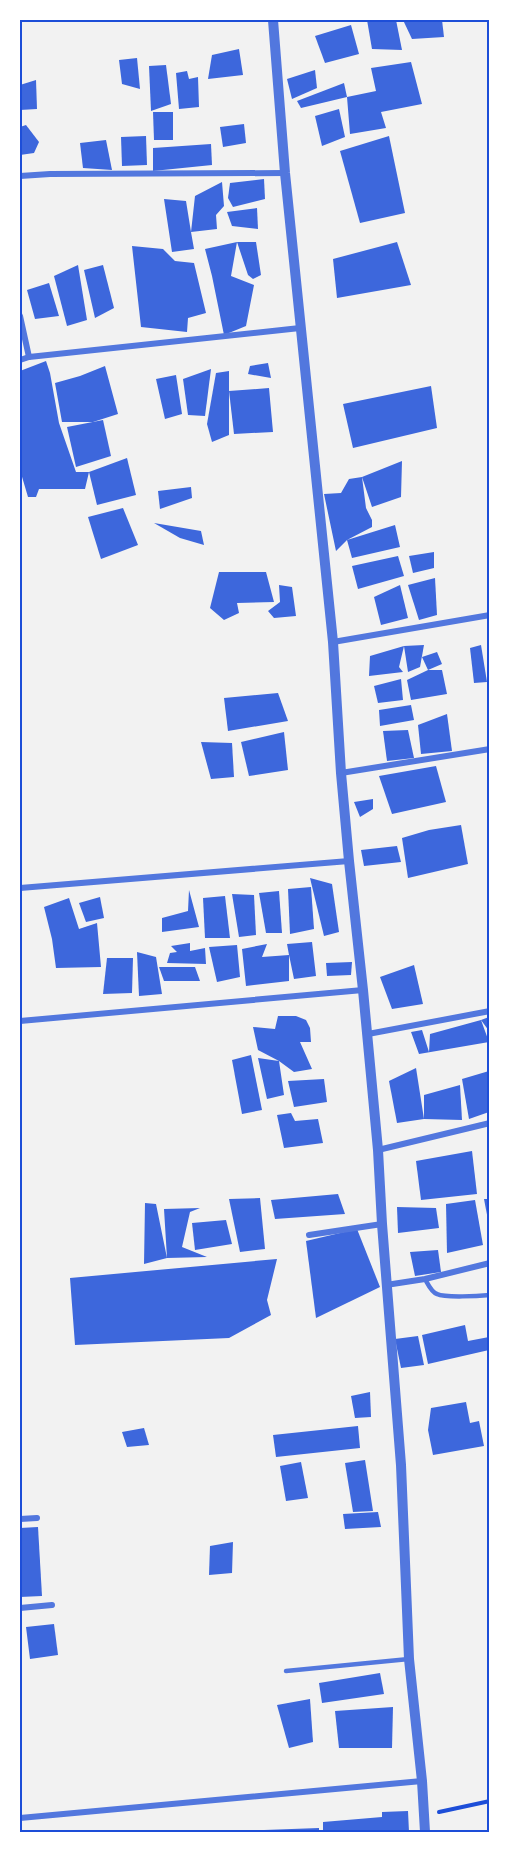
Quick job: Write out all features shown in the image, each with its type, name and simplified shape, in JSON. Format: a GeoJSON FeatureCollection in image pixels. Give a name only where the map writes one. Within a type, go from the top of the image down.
{"type":"FeatureCollection","features":[{"type":"Feature","properties":{"kind":"street"},"geometry":{"type":"LineString","coordinates":[[273,20],[285,173],[333,642],[341,773],[378,1150],[381,1224],[401,1465],[410,1659],[425,1833]]}},
{"type":"Feature","properties":{"kind":"street"},"geometry":{"type":"LineString","coordinates":[[20,176],[285,173]]}},
{"type":"Feature","properties":{"kind":"street"},"geometry":{"type":"LineString","coordinates":[[20,316],[29,357]]}},
{"type":"Feature","properties":{"kind":"street"},"geometry":{"type":"LineString","coordinates":[[20,360],[29,357],[300,328]]}},
{"type":"Feature","properties":{"kind":"street"},"geometry":{"type":"LineString","coordinates":[[333,642],[489,615]]}},
{"type":"Feature","properties":{"kind":"street"},"geometry":{"type":"LineString","coordinates":[[341,773],[489,749]]}},
{"type":"Feature","properties":{"kind":"street"},"geometry":{"type":"LineString","coordinates":[[20,888],[349,861]]}},
{"type":"Feature","properties":{"kind":"street"},"geometry":{"type":"LineString","coordinates":[[20,1021],[363,990]]}},
{"type":"Feature","properties":{"kind":"street"},"geometry":{"type":"LineString","coordinates":[[368,1034],[489,1011]]}},
{"type":"Feature","properties":{"kind":"street"},"geometry":{"type":"LineString","coordinates":[[378,1150],[489,1123]]}},
{"type":"Feature","properties":{"kind":"street"},"geometry":{"type":"LineString","coordinates":[[309,1235],[381,1224]]}},
{"type":"Feature","properties":{"kind":"street"},"geometry":{"type":"LineString","coordinates":[[386,1286],[425,1280],[489,1263]]}},
{"type":"Feature","properties":{"kind":"street"},"geometry":{"type":"LineString","coordinates":[[20,1519],[37,1518]]}},
{"type":"Feature","properties":{"kind":"street"},"geometry":{"type":"LineString","coordinates":[[20,1608],[52,1605]]}},
{"type":"Feature","properties":{"kind":"street"},"geometry":{"type":"LineString","coordinates":[[20,1818],[422,1781]]}},
{"type":"Feature","properties":{"kind":"lane"},"geometry":{"type":"LineString","coordinates":[[425,1280],[437,1295],[489,1294]]}},
{"type":"Feature","properties":{"kind":"lane"},"geometry":{"type":"LineString","coordinates":[[286,1671],[410,1659]]}},
{"type":"Feature","properties":{"kind":"path"},"geometry":{"type":"LineString","coordinates":[[424,1816],[489,1801]]}},
{"type":"Feature","properties":{"kind":"building"},"geometry":{"type":"Polygon","coordinates":[[[367,20],[396,20],[402,50],[372,49],[367,20]]]}},
{"type":"Feature","properties":{"kind":"building"},"geometry":{"type":"Polygon","coordinates":[[[403,20],[442,20],[444,37],[412,39],[403,20]]]}},
{"type":"Feature","properties":{"kind":"building"},"geometry":{"type":"Polygon","coordinates":[[[351,25],[359,54],[325,63],[315,36],[351,25]]]}},
{"type":"Feature","properties":{"kind":"building"},"geometry":{"type":"Polygon","coordinates":[[[239,49],[243,75],[208,79],[212,55],[239,49]]]}},
{"type":"Feature","properties":{"kind":"building"},"geometry":{"type":"Polygon","coordinates":[[[137,58],[140,89],[122,84],[119,60],[137,58]]]}},
{"type":"Feature","properties":{"kind":"building"},"geometry":{"type":"Polygon","coordinates":[[[411,62],[422,104],[381,112],[386,128],[350,134],[347,97],[376,91],[371,68],[411,62]]]}},
{"type":"Feature","properties":{"kind":"building"},"geometry":{"type":"Polygon","coordinates":[[[166,65],[171,104],[151,111],[149,66],[166,65]]]}},
{"type":"Feature","properties":{"kind":"building"},"geometry":{"type":"Polygon","coordinates":[[[315,70],[317,88],[292,99],[287,79],[315,70]]]}},
{"type":"Feature","properties":{"kind":"building"},"geometry":{"type":"Polygon","coordinates":[[[187,71],[189,79],[198,77],[199,107],[179,109],[176,73],[187,71]]]}},
{"type":"Feature","properties":{"kind":"building"},"geometry":{"type":"Polygon","coordinates":[[[36,80],[37,109],[20,110],[20,85],[36,80]]]}},
{"type":"Feature","properties":{"kind":"building"},"geometry":{"type":"Polygon","coordinates":[[[344,83],[347,97],[301,108],[297,101],[344,83]]]}},
{"type":"Feature","properties":{"kind":"building"},"geometry":{"type":"Polygon","coordinates":[[[339,109],[345,137],[322,146],[315,116],[339,109]]]}},
{"type":"Feature","properties":{"kind":"building"},"geometry":{"type":"Polygon","coordinates":[[[153,112],[173,112],[173,140],[154,140],[153,112]]]}},
{"type":"Feature","properties":{"kind":"building"},"geometry":{"type":"Polygon","coordinates":[[[244,124],[246,143],[223,147],[220,127],[244,124]]]}},
{"type":"Feature","properties":{"kind":"building"},"geometry":{"type":"Polygon","coordinates":[[[26,125],[39,142],[34,153],[20,155],[20,127],[26,125]]]}},
{"type":"Feature","properties":{"kind":"building"},"geometry":{"type":"Polygon","coordinates":[[[146,136],[147,165],[122,166],[121,137],[146,136]]]}},
{"type":"Feature","properties":{"kind":"building"},"geometry":{"type":"Polygon","coordinates":[[[389,136],[405,213],[360,223],[340,151],[389,136]]]}},
{"type":"Feature","properties":{"kind":"building"},"geometry":{"type":"Polygon","coordinates":[[[106,140],[112,170],[83,168],[80,143],[106,140]]]}},
{"type":"Feature","properties":{"kind":"building"},"geometry":{"type":"Polygon","coordinates":[[[211,144],[212,165],[153,171],[153,148],[211,144]]]}},
{"type":"Feature","properties":{"kind":"building"},"geometry":{"type":"Polygon","coordinates":[[[264,179],[265,199],[233,207],[228,198],[230,183],[264,179]]]}},
{"type":"Feature","properties":{"kind":"building"},"geometry":{"type":"Polygon","coordinates":[[[222,182],[224,206],[216,215],[217,229],[191,232],[195,196],[222,182]]]}},
{"type":"Feature","properties":{"kind":"building"},"geometry":{"type":"Polygon","coordinates":[[[164,199],[186,201],[194,249],[172,252],[164,199]]]}},
{"type":"Feature","properties":{"kind":"building"},"geometry":{"type":"Polygon","coordinates":[[[257,208],[258,229],[232,226],[227,212],[257,208]]]}},
{"type":"Feature","properties":{"kind":"building"},"geometry":{"type":"Polygon","coordinates":[[[237,242],[256,242],[261,275],[253,279],[248,275],[237,242]]]}},
{"type":"Feature","properties":{"kind":"building"},"geometry":{"type":"Polygon","coordinates":[[[237,242],[231,276],[254,285],[246,326],[224,335],[205,249],[237,242]]]}},
{"type":"Feature","properties":{"kind":"building"},"geometry":{"type":"Polygon","coordinates":[[[397,242],[411,285],[337,298],[333,259],[397,242]]]}},
{"type":"Feature","properties":{"kind":"building"},"geometry":{"type":"Polygon","coordinates":[[[132,246],[163,249],[175,261],[194,263],[206,313],[188,318],[187,332],[141,327],[132,246]]]}},
{"type":"Feature","properties":{"kind":"building"},"geometry":{"type":"Polygon","coordinates":[[[78,265],[87,320],[67,326],[54,276],[78,265]]]}},
{"type":"Feature","properties":{"kind":"building"},"geometry":{"type":"Polygon","coordinates":[[[103,265],[114,308],[95,318],[84,270],[103,265]]]}},
{"type":"Feature","properties":{"kind":"building"},"geometry":{"type":"Polygon","coordinates":[[[49,283],[59,316],[35,319],[27,290],[49,283]]]}},
{"type":"Feature","properties":{"kind":"building"},"geometry":{"type":"Polygon","coordinates":[[[46,361],[59,423],[76,472],[89,472],[85,489],[39,489],[36,497],[28,497],[20,470],[20,371],[46,361]]]}},
{"type":"Feature","properties":{"kind":"building"},"geometry":{"type":"Polygon","coordinates":[[[268,363],[271,378],[248,374],[250,366],[268,363]]]}},
{"type":"Feature","properties":{"kind":"building"},"geometry":{"type":"Polygon","coordinates":[[[105,366],[118,414],[93,422],[62,422],[55,383],[105,366]]]}},
{"type":"Feature","properties":{"kind":"building"},"geometry":{"type":"Polygon","coordinates":[[[211,369],[205,416],[188,415],[183,379],[211,369]]]}},
{"type":"Feature","properties":{"kind":"building"},"geometry":{"type":"Polygon","coordinates":[[[229,371],[229,435],[212,442],[207,424],[216,373],[229,371]]]}},
{"type":"Feature","properties":{"kind":"building"},"geometry":{"type":"Polygon","coordinates":[[[176,375],[182,414],[165,419],[156,379],[176,375]]]}},
{"type":"Feature","properties":{"kind":"building"},"geometry":{"type":"Polygon","coordinates":[[[431,386],[437,428],[353,448],[343,404],[431,386]]]}},
{"type":"Feature","properties":{"kind":"building"},"geometry":{"type":"Polygon","coordinates":[[[269,388],[273,432],[234,434],[229,391],[269,388]]]}},
{"type":"Feature","properties":{"kind":"building"},"geometry":{"type":"Polygon","coordinates":[[[103,420],[111,456],[76,467],[67,427],[103,420]]]}},
{"type":"Feature","properties":{"kind":"building"},"geometry":{"type":"Polygon","coordinates":[[[127,458],[136,495],[97,505],[89,472],[127,458]]]}},
{"type":"Feature","properties":{"kind":"building"},"geometry":{"type":"Polygon","coordinates":[[[402,461],[401,497],[372,507],[362,477],[402,461]]]}},
{"type":"Feature","properties":{"kind":"building"},"geometry":{"type":"Polygon","coordinates":[[[362,477],[366,508],[372,520],[372,527],[347,540],[336,551],[324,494],[341,493],[349,479],[362,477]]]}},
{"type":"Feature","properties":{"kind":"building"},"geometry":{"type":"Polygon","coordinates":[[[191,487],[192,498],[160,509],[158,491],[191,487]]]}},
{"type":"Feature","properties":{"kind":"building"},"geometry":{"type":"Polygon","coordinates":[[[123,508],[138,545],[101,559],[88,517],[123,508]]]}},
{"type":"Feature","properties":{"kind":"building"},"geometry":{"type":"Polygon","coordinates":[[[154,523],[201,531],[204,545],[180,538],[154,523]]]}},
{"type":"Feature","properties":{"kind":"building"},"geometry":{"type":"Polygon","coordinates":[[[395,525],[400,547],[352,558],[347,540],[395,525]]]}},
{"type":"Feature","properties":{"kind":"building"},"geometry":{"type":"Polygon","coordinates":[[[434,552],[434,568],[413,573],[409,556],[434,552]]]}},
{"type":"Feature","properties":{"kind":"building"},"geometry":{"type":"Polygon","coordinates":[[[398,556],[404,576],[358,589],[352,566],[398,556]]]}},
{"type":"Feature","properties":{"kind":"building"},"geometry":{"type":"Polygon","coordinates":[[[219,572],[266,572],[274,602],[237,603],[239,613],[224,620],[210,608],[219,572]]]}},
{"type":"Feature","properties":{"kind":"building"},"geometry":{"type":"Polygon","coordinates":[[[435,578],[437,615],[419,620],[408,585],[435,578]]]}},
{"type":"Feature","properties":{"kind":"building"},"geometry":{"type":"Polygon","coordinates":[[[279,585],[292,587],[296,616],[274,618],[268,611],[280,602],[279,585]]]}},
{"type":"Feature","properties":{"kind":"building"},"geometry":{"type":"Polygon","coordinates":[[[400,585],[408,618],[381,625],[374,597],[400,585]]]}},
{"type":"Feature","properties":{"kind":"building"},"geometry":{"type":"Polygon","coordinates":[[[424,645],[420,667],[408,672],[404,646],[424,645]]]}},
{"type":"Feature","properties":{"kind":"building"},"geometry":{"type":"Polygon","coordinates":[[[481,645],[487,682],[474,683],[470,648],[481,645]]]}},
{"type":"Feature","properties":{"kind":"building"},"geometry":{"type":"Polygon","coordinates":[[[404,646],[399,667],[403,672],[369,676],[370,656],[404,646]]]}},
{"type":"Feature","properties":{"kind":"building"},"geometry":{"type":"Polygon","coordinates":[[[437,652],[442,664],[428,670],[422,657],[437,652]]]}},
{"type":"Feature","properties":{"kind":"building"},"geometry":{"type":"Polygon","coordinates":[[[428,670],[442,670],[447,694],[411,700],[407,680],[428,670]]]}},
{"type":"Feature","properties":{"kind":"building"},"geometry":{"type":"Polygon","coordinates":[[[401,679],[403,700],[378,703],[374,686],[401,679]]]}},
{"type":"Feature","properties":{"kind":"building"},"geometry":{"type":"Polygon","coordinates":[[[278,693],[288,721],[228,731],[224,698],[278,693]]]}},
{"type":"Feature","properties":{"kind":"building"},"geometry":{"type":"Polygon","coordinates":[[[411,705],[414,720],[380,726],[379,710],[411,705]]]}},
{"type":"Feature","properties":{"kind":"building"},"geometry":{"type":"Polygon","coordinates":[[[447,714],[452,751],[421,754],[418,725],[447,714]]]}},
{"type":"Feature","properties":{"kind":"building"},"geometry":{"type":"Polygon","coordinates":[[[408,730],[414,758],[387,761],[383,731],[408,730]]]}},
{"type":"Feature","properties":{"kind":"building"},"geometry":{"type":"Polygon","coordinates":[[[284,732],[288,770],[249,776],[241,742],[284,732]]]}},
{"type":"Feature","properties":{"kind":"building"},"geometry":{"type":"Polygon","coordinates":[[[201,742],[232,743],[234,777],[211,779],[201,742]]]}},
{"type":"Feature","properties":{"kind":"building"},"geometry":{"type":"Polygon","coordinates":[[[436,766],[446,802],[392,814],[379,776],[436,766]]]}},
{"type":"Feature","properties":{"kind":"building"},"geometry":{"type":"Polygon","coordinates":[[[373,799],[373,809],[360,817],[354,802],[373,799]]]}},
{"type":"Feature","properties":{"kind":"building"},"geometry":{"type":"Polygon","coordinates":[[[461,825],[468,864],[408,878],[402,838],[429,830],[461,825]]]}},
{"type":"Feature","properties":{"kind":"building"},"geometry":{"type":"Polygon","coordinates":[[[397,846],[401,862],[364,866],[361,850],[397,846]]]}},
{"type":"Feature","properties":{"kind":"building"},"geometry":{"type":"Polygon","coordinates":[[[310,878],[332,884],[339,932],[324,936],[310,878]]]}},
{"type":"Feature","properties":{"kind":"building"},"geometry":{"type":"Polygon","coordinates":[[[311,887],[314,929],[290,934],[288,889],[311,887]]]}},
{"type":"Feature","properties":{"kind":"building"},"geometry":{"type":"Polygon","coordinates":[[[189,890],[199,927],[162,932],[162,918],[188,911],[189,890]]]}},
{"type":"Feature","properties":{"kind":"building"},"geometry":{"type":"Polygon","coordinates":[[[279,891],[282,933],[266,933],[259,893],[279,891]]]}},
{"type":"Feature","properties":{"kind":"building"},"geometry":{"type":"Polygon","coordinates":[[[232,894],[254,895],[256,935],[239,937],[232,894]]]}},
{"type":"Feature","properties":{"kind":"building"},"geometry":{"type":"Polygon","coordinates":[[[225,896],[230,938],[205,938],[203,898],[225,896]]]}},
{"type":"Feature","properties":{"kind":"building"},"geometry":{"type":"Polygon","coordinates":[[[100,897],[104,918],[86,922],[79,903],[100,897]]]}},
{"type":"Feature","properties":{"kind":"building"},"geometry":{"type":"Polygon","coordinates":[[[69,898],[79,929],[97,923],[101,967],[56,968],[44,907],[69,898]]]}},
{"type":"Feature","properties":{"kind":"building"},"geometry":{"type":"Polygon","coordinates":[[[312,942],[316,976],[294,979],[287,944],[312,942]]]}},
{"type":"Feature","properties":{"kind":"building"},"geometry":{"type":"Polygon","coordinates":[[[190,943],[190,951],[205,948],[206,964],[167,963],[170,953],[177,952],[171,946],[190,943]]]}},
{"type":"Feature","properties":{"kind":"building"},"geometry":{"type":"Polygon","coordinates":[[[267,944],[262,957],[289,955],[289,981],[246,986],[242,949],[267,944]]]}},
{"type":"Feature","properties":{"kind":"building"},"geometry":{"type":"Polygon","coordinates":[[[237,945],[240,977],[217,982],[209,947],[237,945]]]}},
{"type":"Feature","properties":{"kind":"building"},"geometry":{"type":"Polygon","coordinates":[[[137,952],[156,957],[162,994],[139,996],[137,952]]]}},
{"type":"Feature","properties":{"kind":"building"},"geometry":{"type":"Polygon","coordinates":[[[107,958],[133,958],[132,993],[103,994],[107,958]]]}},
{"type":"Feature","properties":{"kind":"building"},"geometry":{"type":"Polygon","coordinates":[[[352,962],[351,975],[327,976],[326,963],[352,962]]]}},
{"type":"Feature","properties":{"kind":"building"},"geometry":{"type":"Polygon","coordinates":[[[414,965],[423,1004],[392,1009],[380,977],[414,965]]]}},
{"type":"Feature","properties":{"kind":"building"},"geometry":{"type":"Polygon","coordinates":[[[159,967],[195,967],[200,981],[164,981],[159,967]]]}},
{"type":"Feature","properties":{"kind":"building"},"geometry":{"type":"Polygon","coordinates":[[[278,1016],[296,1016],[306,1020],[310,1028],[311,1042],[300,1042],[312,1069],[294,1072],[258,1050],[253,1027],[275,1029],[278,1016]]]}},
{"type":"Feature","properties":{"kind":"building"},"geometry":{"type":"Polygon","coordinates":[[[489,1017],[489,1031],[481,1020],[489,1017]]]}},
{"type":"Feature","properties":{"kind":"building"},"geometry":{"type":"Polygon","coordinates":[[[481,1020],[489,1042],[419,1054],[411,1032],[422,1030],[429,1052],[430,1034],[481,1020]]]}},
{"type":"Feature","properties":{"kind":"building"},"geometry":{"type":"Polygon","coordinates":[[[251,1055],[262,1110],[242,1114],[232,1060],[251,1055]]]}},
{"type":"Feature","properties":{"kind":"building"},"geometry":{"type":"Polygon","coordinates":[[[258,1058],[279,1061],[284,1095],[267,1099],[258,1058]]]}},
{"type":"Feature","properties":{"kind":"building"},"geometry":{"type":"Polygon","coordinates":[[[416,1068],[424,1119],[397,1123],[389,1081],[416,1068]]]}},
{"type":"Feature","properties":{"kind":"building"},"geometry":{"type":"Polygon","coordinates":[[[489,1071],[489,1112],[469,1119],[462,1079],[489,1071]]]}},
{"type":"Feature","properties":{"kind":"building"},"geometry":{"type":"Polygon","coordinates":[[[324,1079],[327,1102],[294,1107],[288,1081],[324,1079]]]}},
{"type":"Feature","properties":{"kind":"building"},"geometry":{"type":"Polygon","coordinates":[[[460,1085],[462,1120],[424,1119],[424,1095],[460,1085]]]}},
{"type":"Feature","properties":{"kind":"building"},"geometry":{"type":"Polygon","coordinates":[[[291,1113],[295,1121],[318,1119],[323,1143],[284,1148],[277,1115],[291,1113]]]}},
{"type":"Feature","properties":{"kind":"building"},"geometry":{"type":"Polygon","coordinates":[[[472,1151],[477,1194],[421,1200],[416,1161],[472,1151]]]}},
{"type":"Feature","properties":{"kind":"building"},"geometry":{"type":"Polygon","coordinates":[[[338,1194],[345,1214],[275,1219],[271,1200],[338,1194]]]}},
{"type":"Feature","properties":{"kind":"building"},"geometry":{"type":"Polygon","coordinates":[[[260,1198],[265,1249],[240,1252],[229,1199],[260,1198]]]}},
{"type":"Feature","properties":{"kind":"building"},"geometry":{"type":"Polygon","coordinates":[[[484,1199],[489,1199],[489,1220],[488,1220],[484,1199]]]}},
{"type":"Feature","properties":{"kind":"building"},"geometry":{"type":"Polygon","coordinates":[[[475,1200],[483,1245],[447,1253],[446,1204],[475,1200]]]}},
{"type":"Feature","properties":{"kind":"building"},"geometry":{"type":"Polygon","coordinates":[[[145,1203],[156,1204],[167,1258],[144,1264],[145,1203]]]}},
{"type":"Feature","properties":{"kind":"building"},"geometry":{"type":"Polygon","coordinates":[[[397,1207],[436,1208],[439,1228],[398,1233],[397,1207]]]}},
{"type":"Feature","properties":{"kind":"building"},"geometry":{"type":"Polygon","coordinates":[[[200,1208],[190,1212],[182,1247],[207,1257],[167,1258],[164,1209],[200,1208]]]}},
{"type":"Feature","properties":{"kind":"building"},"geometry":{"type":"Polygon","coordinates":[[[226,1220],[232,1244],[195,1250],[192,1223],[226,1220]]]}},
{"type":"Feature","properties":{"kind":"building"},"geometry":{"type":"Polygon","coordinates":[[[357,1229],[380,1287],[316,1318],[306,1241],[357,1229]]]}},
{"type":"Feature","properties":{"kind":"building"},"geometry":{"type":"Polygon","coordinates":[[[438,1250],[441,1272],[415,1276],[410,1252],[438,1250]]]}},
{"type":"Feature","properties":{"kind":"building"},"geometry":{"type":"Polygon","coordinates":[[[277,1259],[267,1300],[271,1315],[229,1338],[75,1345],[70,1278],[277,1259]]]}},
{"type":"Feature","properties":{"kind":"building"},"geometry":{"type":"Polygon","coordinates":[[[465,1325],[468,1341],[489,1337],[489,1350],[428,1364],[422,1335],[465,1325]]]}},
{"type":"Feature","properties":{"kind":"building"},"geometry":{"type":"Polygon","coordinates":[[[418,1336],[424,1365],[401,1368],[395,1339],[418,1336]]]}},
{"type":"Feature","properties":{"kind":"building"},"geometry":{"type":"Polygon","coordinates":[[[370,1392],[371,1417],[355,1418],[351,1396],[370,1392]]]}},
{"type":"Feature","properties":{"kind":"building"},"geometry":{"type":"Polygon","coordinates":[[[466,1402],[470,1423],[479,1421],[484,1446],[433,1455],[428,1430],[431,1408],[466,1402]]]}},
{"type":"Feature","properties":{"kind":"building"},"geometry":{"type":"Polygon","coordinates":[[[358,1426],[360,1448],[276,1457],[273,1435],[358,1426]]]}},
{"type":"Feature","properties":{"kind":"building"},"geometry":{"type":"Polygon","coordinates":[[[144,1428],[149,1445],[127,1447],[122,1432],[144,1428]]]}},
{"type":"Feature","properties":{"kind":"building"},"geometry":{"type":"Polygon","coordinates":[[[365,1460],[373,1511],[353,1512],[345,1463],[365,1460]]]}},
{"type":"Feature","properties":{"kind":"building"},"geometry":{"type":"Polygon","coordinates":[[[301,1462],[308,1498],[286,1501],[280,1466],[301,1462]]]}},
{"type":"Feature","properties":{"kind":"building"},"geometry":{"type":"Polygon","coordinates":[[[378,1512],[381,1527],[345,1529],[343,1514],[378,1512]]]}},
{"type":"Feature","properties":{"kind":"building"},"geometry":{"type":"Polygon","coordinates":[[[38,1527],[42,1596],[20,1597],[20,1528],[38,1527]]]}},
{"type":"Feature","properties":{"kind":"building"},"geometry":{"type":"Polygon","coordinates":[[[233,1542],[232,1573],[209,1575],[210,1546],[233,1542]]]}},
{"type":"Feature","properties":{"kind":"building"},"geometry":{"type":"Polygon","coordinates":[[[54,1624],[58,1655],[30,1659],[26,1627],[54,1624]]]}},
{"type":"Feature","properties":{"kind":"building"},"geometry":{"type":"Polygon","coordinates":[[[380,1673],[384,1694],[322,1703],[319,1683],[380,1673]]]}},
{"type":"Feature","properties":{"kind":"building"},"geometry":{"type":"Polygon","coordinates":[[[310,1699],[313,1742],[289,1748],[277,1705],[310,1699]]]}},
{"type":"Feature","properties":{"kind":"building"},"geometry":{"type":"Polygon","coordinates":[[[393,1707],[392,1748],[339,1748],[335,1711],[393,1707]]]}},
{"type":"Feature","properties":{"kind":"building"},"geometry":{"type":"Polygon","coordinates":[[[408,1811],[409,1832],[323,1832],[323,1822],[382,1817],[382,1812],[408,1811]]]}},
{"type":"Feature","properties":{"kind":"building"},"geometry":{"type":"Polygon","coordinates":[[[319,1828],[319,1832],[264,1832],[264,1830],[319,1828]]]}}]}
